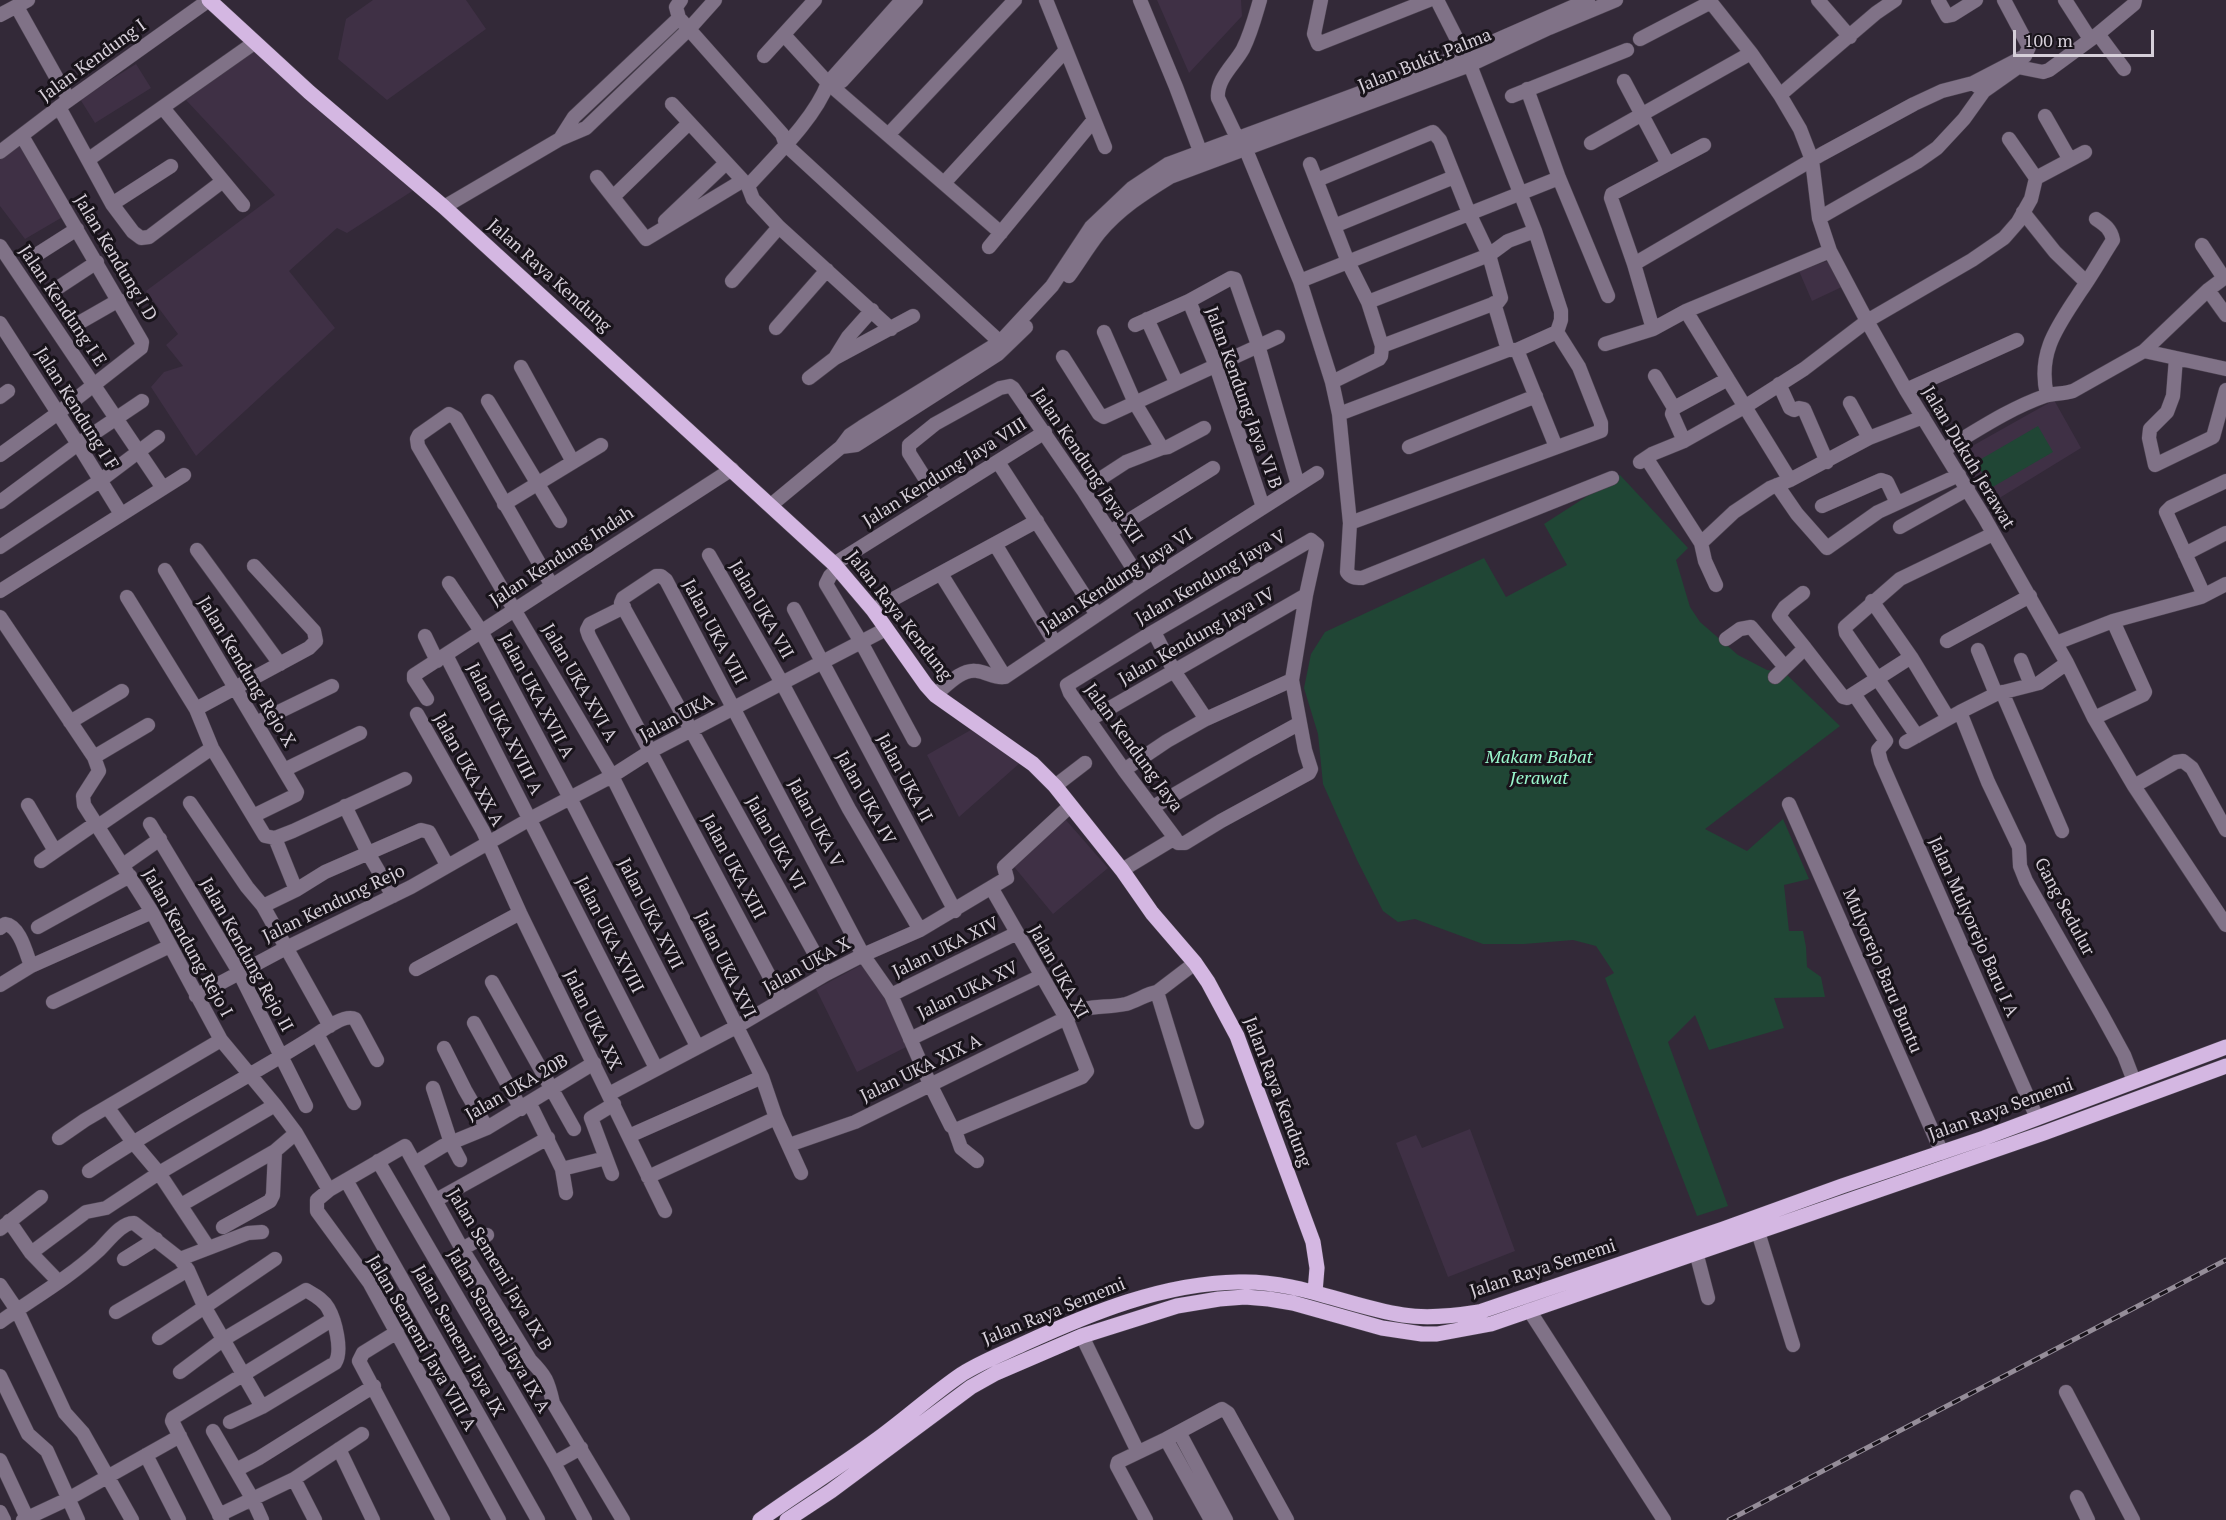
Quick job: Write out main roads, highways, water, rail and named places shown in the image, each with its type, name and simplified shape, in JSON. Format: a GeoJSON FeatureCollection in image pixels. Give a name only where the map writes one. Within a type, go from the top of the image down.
{"type":"FeatureCollection","features":[{"type":"Feature","properties":{"kind":"main road","name":"Jalan Raya Kendung"},"geometry":{"type":"LineString","coordinates":[[209,0],[254,44],[444,207],[836,566],[873,610],[935,695],[1033,764],[1055,786],[1122,870],[1152,913],[1195,963],[1237,1036],[1313,1242],[1317,1268],[1315,1292]]}},
{"type":"Feature","properties":{"kind":"main road","name":"Jalan Raya Sememi"},"geometry":{"type":"LineString","coordinates":[[760,1520],[885,1434],[963,1374],[989,1359],[1082,1336],[1177,1306],[1245,1297],[1293,1303],[1382,1328],[1422,1334],[1437,1335],[1467,1330],[1696,1252],[1726,1235],[1758,1232],[1939,1148],[2132,1075],[2226,1047]]}},
{"type":"Feature","properties":{"kind":"main road","name":"Jalan Raya Sememi"},"geometry":{"type":"LineString","coordinates":[[787,1520],[831,1491],[971,1387],[1025,1351],[1072,1323],[1162,1291],[1258,1282],[1315,1292],[1402,1315],[1437,1317],[1466,1314],[1726,1235],[1845,1193],[2044,1133],[2226,1066]]}},
{"type":"Feature","properties":{"kind":"railway"},"geometry":{"type":"LineString","coordinates":[[1729,1520],[2226,1260]]}},
{"type":"Feature","properties":{"kind":"park label","name":"Makam Babat Jerawat"},"geometry":{"type":"Point","coordinates":[1539,768]}}]}
